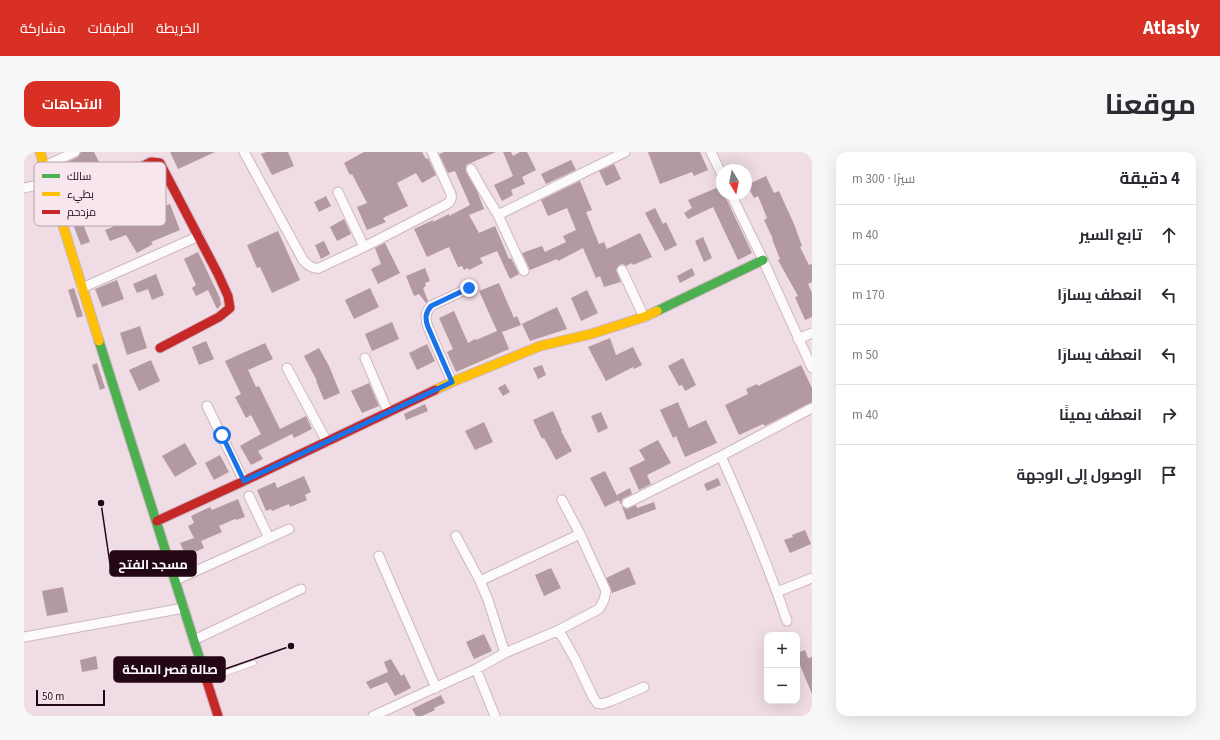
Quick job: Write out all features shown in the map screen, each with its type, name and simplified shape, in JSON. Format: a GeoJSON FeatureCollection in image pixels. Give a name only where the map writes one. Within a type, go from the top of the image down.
{"type":"FeatureCollection","features":[{"type":"Feature","properties":{"kind":"street"},"geometry":{"type":"LineString","coordinates":[[40,152],[44,162]]}},
{"type":"Feature","properties":{"kind":"street"},"geometry":{"type":"LineString","coordinates":[[54,162],[75,152]]}},
{"type":"Feature","properties":{"kind":"street"},"geometry":{"type":"LineString","coordinates":[[244,152],[303,260],[311,267],[315,268],[319,268],[447,204],[452,198],[452,194],[432,152]]}},
{"type":"Feature","properties":{"kind":"street"},"geometry":{"type":"LineString","coordinates":[[498,215],[625,152]]}},
{"type":"Feature","properties":{"kind":"street"},"geometry":{"type":"LineString","coordinates":[[711,152],[717,164]]}},
{"type":"Feature","properties":{"kind":"street"},"geometry":{"type":"LineString","coordinates":[[471,169],[498,215],[524,271]]}},
{"type":"Feature","properties":{"kind":"street"},"geometry":{"type":"LineString","coordinates":[[160,348],[219,318],[230,308],[228,296],[218,274],[166,174]]}},
{"type":"Feature","properties":{"kind":"street"},"geometry":{"type":"LineString","coordinates":[[24,188],[34,186]]}},
{"type":"Feature","properties":{"kind":"street"},"geometry":{"type":"LineString","coordinates":[[338,192],[364,246]]}},
{"type":"Feature","properties":{"kind":"street"},"geometry":{"type":"LineString","coordinates":[[734,200],[812,368]]}},
{"type":"Feature","properties":{"kind":"street"},"geometry":{"type":"LineString","coordinates":[[63,226],[218,716]]}},
{"type":"Feature","properties":{"kind":"street"},"geometry":{"type":"LineString","coordinates":[[82,288],[199,236]]}},
{"type":"Feature","properties":{"kind":"street"},"geometry":{"type":"LineString","coordinates":[[157,521],[452,382],[540,346],[591,334],[644,317],[763,260]]}},
{"type":"Feature","properties":{"kind":"street"},"geometry":{"type":"LineString","coordinates":[[622,270],[644,317]]}},
{"type":"Feature","properties":{"kind":"street"},"geometry":{"type":"LineString","coordinates":[[452,382],[425,318],[427,310],[431,306],[469,288]]}},
{"type":"Feature","properties":{"kind":"street"},"geometry":{"type":"LineString","coordinates":[[798,339],[812,333]]}},
{"type":"Feature","properties":{"kind":"street"},"geometry":{"type":"LineString","coordinates":[[365,358],[388,412]]}},
{"type":"Feature","properties":{"kind":"street"},"geometry":{"type":"LineString","coordinates":[[287,368],[327,442]]}},
{"type":"Feature","properties":{"kind":"street"},"geometry":{"type":"LineString","coordinates":[[207,406],[244,481]]}},
{"type":"Feature","properties":{"kind":"street"},"geometry":{"type":"LineString","coordinates":[[627,503],[812,408]]}},
{"type":"Feature","properties":{"kind":"street"},"geometry":{"type":"LineString","coordinates":[[721,456],[746,514],[787,621]]}},
{"type":"Feature","properties":{"kind":"street"},"geometry":{"type":"LineString","coordinates":[[249,496],[269,538]]}},
{"type":"Feature","properties":{"kind":"street"},"geometry":{"type":"LineString","coordinates":[[373,716],[557,631],[599,609],[606,592],[580,534],[562,500]]}},
{"type":"Feature","properties":{"kind":"street"},"geometry":{"type":"LineString","coordinates":[[176,580],[289,529]]}},
{"type":"Feature","properties":{"kind":"street"},"geometry":{"type":"LineString","coordinates":[[480,581],[580,534]]}},
{"type":"Feature","properties":{"kind":"street"},"geometry":{"type":"LineString","coordinates":[[456,536],[480,581],[488,600],[505,654]]}},
{"type":"Feature","properties":{"kind":"street"},"geometry":{"type":"LineString","coordinates":[[379,556],[436,688]]}},
{"type":"Feature","properties":{"kind":"street"},"geometry":{"type":"LineString","coordinates":[[777,592],[812,578]]}},
{"type":"Feature","properties":{"kind":"street"},"geometry":{"type":"LineString","coordinates":[[194,640],[301,589]]}},
{"type":"Feature","properties":{"kind":"street"},"geometry":{"type":"LineString","coordinates":[[24,638],[184,608]]}},
{"type":"Feature","properties":{"kind":"street"},"geometry":{"type":"LineString","coordinates":[[557,631],[562,636],[575,659],[593,697],[597,702],[602,704],[644,687]]}},
{"type":"Feature","properties":{"kind":"street"},"geometry":{"type":"LineString","coordinates":[[476,669],[495,716]]}},
{"type":"Feature","properties":{"kind":"lane"},"geometry":{"type":"LineString","coordinates":[[207,680],[254,663]]}},
{"type":"Feature","properties":{"kind":"building"},"geometry":{"type":"Polygon","coordinates":[[[81,152],[94,152],[99,162],[67,162],[78,157],[81,152]]]}},
{"type":"Feature","properties":{"kind":"building"},"geometry":{"type":"Polygon","coordinates":[[[170,152],[215,152],[178,169],[170,152]]]}},
{"type":"Feature","properties":{"kind":"building"},"geometry":{"type":"Polygon","coordinates":[[[266,152],[288,152],[294,166],[272,175],[261,154],[266,152]]]}},
{"type":"Feature","properties":{"kind":"building"},"geometry":{"type":"Polygon","coordinates":[[[364,152],[422,152],[426,159],[428,158],[436,175],[422,183],[416,173],[397,183],[408,206],[383,218],[386,222],[367,230],[357,207],[367,203],[352,174],[350,175],[344,163],[364,152]]]}},
{"type":"Feature","properties":{"kind":"building"},"geometry":{"type":"Polygon","coordinates":[[[444,152],[496,152],[466,165],[466,172],[477,191],[484,209],[469,215],[479,233],[495,226],[509,259],[511,258],[519,274],[510,279],[497,251],[480,258],[483,263],[469,270],[468,268],[464,270],[462,266],[458,267],[449,247],[427,257],[414,229],[449,214],[449,216],[470,205],[455,171],[448,173],[439,154],[444,152]]]}},
{"type":"Feature","properties":{"kind":"building"},"geometry":{"type":"Polygon","coordinates":[[[503,152],[511,152],[513,156],[520,152],[527,152],[536,170],[522,177],[525,184],[511,190],[513,195],[502,201],[494,185],[513,176],[503,152]]]}},
{"type":"Feature","properties":{"kind":"building"},"geometry":{"type":"Polygon","coordinates":[[[648,152],[700,152],[708,170],[694,176],[692,172],[660,184],[648,152]]]}},
{"type":"Feature","properties":{"kind":"building"},"geometry":{"type":"Polygon","coordinates":[[[571,160],[576,170],[546,184],[541,174],[571,160]]]}},
{"type":"Feature","properties":{"kind":"building"},"geometry":{"type":"Polygon","coordinates":[[[614,164],[621,179],[606,186],[599,171],[614,164]]]}},
{"type":"Feature","properties":{"kind":"building"},"geometry":{"type":"Polygon","coordinates":[[[766,176],[774,193],[779,191],[794,224],[802,246],[800,247],[809,265],[812,264],[812,282],[808,284],[812,293],[812,317],[805,320],[795,297],[798,296],[778,260],[780,259],[764,220],[767,218],[758,196],[754,198],[752,194],[752,183],[766,176]]]}},
{"type":"Feature","properties":{"kind":"building"},"geometry":{"type":"Polygon","coordinates":[[[580,181],[592,210],[586,212],[599,244],[604,242],[607,249],[640,233],[652,257],[633,265],[632,263],[626,266],[623,264],[619,265],[616,270],[621,282],[604,287],[600,276],[596,278],[583,248],[558,261],[557,259],[530,270],[522,253],[542,246],[545,252],[566,242],[563,236],[576,230],[567,208],[548,216],[541,200],[580,181]]]}},
{"type":"Feature","properties":{"kind":"building"},"geometry":{"type":"Polygon","coordinates":[[[716,188],[716,200],[727,200],[752,253],[738,260],[713,207],[688,219],[684,213],[692,208],[688,200],[716,188]]]}},
{"type":"Feature","properties":{"kind":"building"},"geometry":{"type":"Polygon","coordinates":[[[326,196],[331,206],[319,212],[314,202],[326,196]]]}},
{"type":"Feature","properties":{"kind":"building"},"geometry":{"type":"Polygon","coordinates":[[[170,204],[180,230],[151,242],[153,244],[137,253],[126,235],[110,241],[105,230],[113,227],[166,226],[166,205],[170,204]]]}},
{"type":"Feature","properties":{"kind":"building"},"geometry":{"type":"Polygon","coordinates":[[[655,208],[663,224],[666,222],[677,245],[665,251],[645,213],[655,208]]]}},
{"type":"Feature","properties":{"kind":"building"},"geometry":{"type":"Polygon","coordinates":[[[344,219],[351,234],[337,241],[330,227],[344,219]]]}},
{"type":"Feature","properties":{"kind":"building"},"geometry":{"type":"Polygon","coordinates":[[[74,226],[84,226],[90,242],[81,245],[74,226]]]}},
{"type":"Feature","properties":{"kind":"building"},"geometry":{"type":"Polygon","coordinates":[[[278,231],[300,280],[272,293],[260,267],[257,268],[247,245],[278,231]]]}},
{"type":"Feature","properties":{"kind":"building"},"geometry":{"type":"Polygon","coordinates":[[[703,237],[712,258],[704,262],[695,241],[703,237]]]}},
{"type":"Feature","properties":{"kind":"building"},"geometry":{"type":"Polygon","coordinates":[[[324,241],[330,254],[321,259],[315,245],[324,241]]]}},
{"type":"Feature","properties":{"kind":"building"},"geometry":{"type":"Polygon","coordinates":[[[385,243],[400,273],[378,284],[371,269],[381,264],[375,248],[385,243]]]}},
{"type":"Feature","properties":{"kind":"building"},"geometry":{"type":"Polygon","coordinates":[[[198,252],[220,298],[221,305],[217,309],[208,290],[196,296],[192,288],[196,285],[184,259],[198,252]]]}},
{"type":"Feature","properties":{"kind":"building"},"geometry":{"type":"Polygon","coordinates":[[[425,268],[430,281],[425,283],[426,286],[423,288],[428,301],[426,303],[419,294],[414,296],[406,276],[425,268]]]}},
{"type":"Feature","properties":{"kind":"building"},"geometry":{"type":"Polygon","coordinates":[[[692,268],[695,275],[680,283],[677,276],[692,268]]]}},
{"type":"Feature","properties":{"kind":"building"},"geometry":{"type":"Polygon","coordinates":[[[156,274],[164,295],[152,300],[148,289],[137,293],[133,284],[156,274]]]}},
{"type":"Feature","properties":{"kind":"building"},"geometry":{"type":"Polygon","coordinates":[[[117,280],[124,299],[102,307],[95,289],[117,280]]]}},
{"type":"Feature","properties":{"kind":"building"},"geometry":{"type":"Polygon","coordinates":[[[499,283],[514,318],[517,316],[521,325],[502,332],[509,349],[456,372],[447,352],[453,349],[439,318],[454,311],[468,343],[497,331],[479,291],[499,283]]]}},
{"type":"Feature","properties":{"kind":"building"},"geometry":{"type":"Polygon","coordinates":[[[74,288],[83,316],[77,318],[68,290],[74,288]]]}},
{"type":"Feature","properties":{"kind":"building"},"geometry":{"type":"Polygon","coordinates":[[[370,288],[379,307],[354,319],[345,300],[370,288]]]}},
{"type":"Feature","properties":{"kind":"building"},"geometry":{"type":"Polygon","coordinates":[[[587,290],[598,313],[581,321],[571,298],[587,290]]]}},
{"type":"Feature","properties":{"kind":"building"},"geometry":{"type":"Polygon","coordinates":[[[557,307],[567,329],[530,341],[522,324],[557,307]]]}},
{"type":"Feature","properties":{"kind":"building"},"geometry":{"type":"Polygon","coordinates":[[[392,322],[399,339],[372,351],[365,334],[392,322]]]}},
{"type":"Feature","properties":{"kind":"building"},"geometry":{"type":"Polygon","coordinates":[[[140,326],[147,348],[127,355],[120,333],[140,326]]]}},
{"type":"Feature","properties":{"kind":"building"},"geometry":{"type":"Polygon","coordinates":[[[610,338],[616,355],[633,347],[642,365],[634,369],[633,367],[606,381],[588,347],[610,338]]]}},
{"type":"Feature","properties":{"kind":"building"},"geometry":{"type":"Polygon","coordinates":[[[206,341],[214,359],[199,365],[192,347],[206,341]]]}},
{"type":"Feature","properties":{"kind":"building"},"geometry":{"type":"Polygon","coordinates":[[[265,343],[273,359],[248,370],[256,387],[259,386],[280,429],[306,416],[312,429],[294,438],[292,434],[258,451],[263,459],[251,465],[240,446],[261,434],[251,415],[246,418],[235,397],[241,394],[225,361],[265,343]]]}},
{"type":"Feature","properties":{"kind":"building"},"geometry":{"type":"Polygon","coordinates":[[[427,344],[435,361],[417,370],[409,353],[427,344]]]}},
{"type":"Feature","properties":{"kind":"building"},"geometry":{"type":"Polygon","coordinates":[[[319,348],[329,366],[340,393],[324,400],[317,381],[304,356],[319,348]]]}},
{"type":"Feature","properties":{"kind":"building"},"geometry":{"type":"Polygon","coordinates":[[[683,358],[696,385],[685,391],[682,385],[679,386],[668,366],[683,358]]]}},
{"type":"Feature","properties":{"kind":"building"},"geometry":{"type":"Polygon","coordinates":[[[151,360],[160,381],[139,391],[129,370],[151,360]]]}},
{"type":"Feature","properties":{"kind":"building"},"geometry":{"type":"Polygon","coordinates":[[[97,363],[105,388],[100,390],[92,365],[97,363]]]}},
{"type":"Feature","properties":{"kind":"building"},"geometry":{"type":"Polygon","coordinates":[[[542,365],[546,375],[538,379],[533,368],[542,365]]]}},
{"type":"Feature","properties":{"kind":"building"},"geometry":{"type":"Polygon","coordinates":[[[801,365],[812,388],[812,402],[765,426],[763,424],[739,435],[725,405],[748,394],[746,389],[757,384],[758,386],[801,365]]]}},
{"type":"Feature","properties":{"kind":"building"},"geometry":{"type":"Polygon","coordinates":[[[369,383],[379,406],[362,413],[351,391],[369,383]]]}},
{"type":"Feature","properties":{"kind":"building"},"geometry":{"type":"Polygon","coordinates":[[[505,384],[510,392],[503,396],[498,388],[505,384]]]}},
{"type":"Feature","properties":{"kind":"building"},"geometry":{"type":"Polygon","coordinates":[[[678,402],[689,428],[706,420],[717,443],[685,457],[676,436],[673,438],[660,410],[678,402]]]}},
{"type":"Feature","properties":{"kind":"building"},"geometry":{"type":"Polygon","coordinates":[[[425,404],[428,411],[406,420],[404,414],[425,404]]]}},
{"type":"Feature","properties":{"kind":"building"},"geometry":{"type":"Polygon","coordinates":[[[553,411],[561,431],[572,451],[556,460],[544,438],[542,439],[533,420],[553,411]]]}},
{"type":"Feature","properties":{"kind":"building"},"geometry":{"type":"Polygon","coordinates":[[[601,412],[608,428],[598,433],[591,416],[601,412]]]}},
{"type":"Feature","properties":{"kind":"building"},"geometry":{"type":"Polygon","coordinates":[[[484,422],[493,442],[475,450],[465,431],[484,422]]]}},
{"type":"Feature","properties":{"kind":"building"},"geometry":{"type":"Polygon","coordinates":[[[658,440],[671,463],[647,475],[651,484],[639,490],[629,468],[645,460],[639,450],[658,440]]]}},
{"type":"Feature","properties":{"kind":"building"},"geometry":{"type":"Polygon","coordinates":[[[185,443],[197,464],[175,477],[162,456],[185,443]]]}},
{"type":"Feature","properties":{"kind":"building"},"geometry":{"type":"Polygon","coordinates":[[[220,455],[229,472],[214,480],[205,463],[220,455]]]}},
{"type":"Feature","properties":{"kind":"building"},"geometry":{"type":"Polygon","coordinates":[[[605,471],[619,500],[605,507],[590,478],[605,471]]]}},
{"type":"Feature","properties":{"kind":"building"},"geometry":{"type":"Polygon","coordinates":[[[304,476],[311,492],[305,495],[307,500],[290,507],[289,504],[272,511],[271,509],[266,511],[257,490],[275,482],[277,488],[304,476]]]}},
{"type":"Feature","properties":{"kind":"building"},"geometry":{"type":"Polygon","coordinates":[[[718,478],[721,485],[707,491],[704,484],[718,478]]]}},
{"type":"Feature","properties":{"kind":"building"},"geometry":{"type":"Polygon","coordinates":[[[630,488],[632,494],[622,499],[621,505],[617,495],[630,488]]]}},
{"type":"Feature","properties":{"kind":"building"},"geometry":{"type":"Polygon","coordinates":[[[238,499],[245,517],[235,519],[219,526],[222,532],[201,541],[204,548],[186,556],[180,543],[194,538],[188,526],[194,523],[191,516],[210,507],[212,510],[238,499]]]}},
{"type":"Feature","properties":{"kind":"building"},"geometry":{"type":"Polygon","coordinates":[[[654,502],[656,509],[627,520],[622,506],[627,509],[636,505],[637,508],[654,502]]]}},
{"type":"Feature","properties":{"kind":"building"},"geometry":{"type":"Polygon","coordinates":[[[805,530],[811,544],[790,553],[784,540],[805,530]]]}},
{"type":"Feature","properties":{"kind":"building"},"geometry":{"type":"Polygon","coordinates":[[[629,567],[636,584],[612,593],[606,578],[629,567]]]}},
{"type":"Feature","properties":{"kind":"building"},"geometry":{"type":"Polygon","coordinates":[[[551,568],[561,588],[544,596],[535,575],[551,568]]]}},
{"type":"Feature","properties":{"kind":"building"},"geometry":{"type":"Polygon","coordinates":[[[63,587],[68,612],[47,616],[42,591],[63,587]]]}},
{"type":"Feature","properties":{"kind":"building"},"geometry":{"type":"Polygon","coordinates":[[[484,634],[492,651],[474,659],[466,642],[484,634]]]}},
{"type":"Feature","properties":{"kind":"building"},"geometry":{"type":"Polygon","coordinates":[[[805,650],[808,658],[812,657],[812,694],[800,665],[800,652],[805,650]]]}},
{"type":"Feature","properties":{"kind":"building"},"geometry":{"type":"Polygon","coordinates":[[[96,656],[98,669],[82,672],[80,660],[96,656]]]}},
{"type":"Feature","properties":{"kind":"building"},"geometry":{"type":"Polygon","coordinates":[[[391,659],[401,676],[404,674],[411,688],[395,696],[387,682],[370,689],[366,682],[388,672],[384,662],[391,659]]]}},
{"type":"Feature","properties":{"kind":"building"},"geometry":{"type":"Polygon","coordinates":[[[441,695],[445,703],[422,716],[416,716],[412,709],[441,695]]]}},
{"type":"Feature","properties":{"kind":"traffic: fast"},"geometry":{"type":"LineString","coordinates":[[657,311],[763,260]]}},
{"type":"Feature","properties":{"kind":"traffic: fast"},"geometry":{"type":"LineString","coordinates":[[99,341],[202,666]]}},
{"type":"Feature","properties":{"kind":"traffic: slow"},"geometry":{"type":"LineString","coordinates":[[40,152],[43,162]]}},
{"type":"Feature","properties":{"kind":"traffic: slow"},"geometry":{"type":"LineString","coordinates":[[63,226],[99,341]]}},
{"type":"Feature","properties":{"kind":"traffic: slow"},"geometry":{"type":"LineString","coordinates":[[435,390],[540,346],[591,334],[644,317],[657,311]]}},
{"type":"Feature","properties":{"kind":"traffic: jam"},"geometry":{"type":"LineString","coordinates":[[160,348],[219,317],[230,308],[228,296],[218,274],[166,174]]}},
{"type":"Feature","properties":{"kind":"traffic: jam"},"geometry":{"type":"LineString","coordinates":[[157,521],[435,390]]}},
{"type":"Feature","properties":{"kind":"traffic: jam"},"geometry":{"type":"LineString","coordinates":[[202,666],[218,716]]}},
{"type":"Feature","properties":{"kind":"place","name":"مسجد الفتح"},"geometry":{"type":"Point","coordinates":[101,503]}},
{"type":"Feature","properties":{"kind":"place","name":"صالة قصر الملكة"},"geometry":{"type":"Point","coordinates":[291,646]}},
{"type":"Feature","properties":{"kind":"route"},"geometry":{"type":"LineString","coordinates":[[222,435],[244,481],[452,382],[425,318],[427,310],[431,306],[469,288]]}}]}
